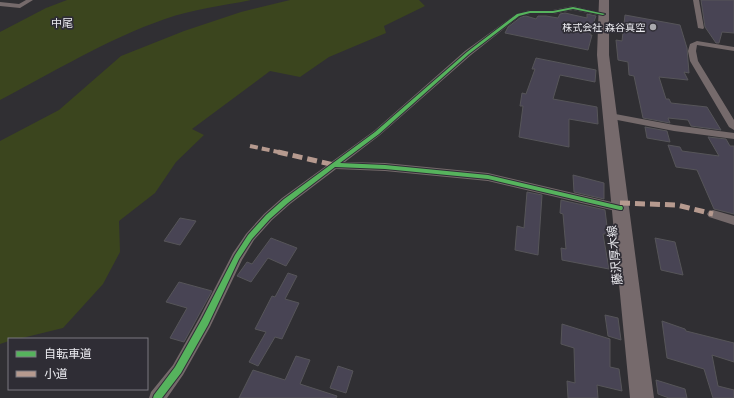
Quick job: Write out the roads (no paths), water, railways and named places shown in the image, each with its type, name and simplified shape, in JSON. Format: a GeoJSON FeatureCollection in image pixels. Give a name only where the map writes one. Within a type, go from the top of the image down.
{"type":"FeatureCollection","features":[{"type":"Feature","properties":{"kind":"main road","name":"藤沢厚木線"},"geometry":{"type":"LineString","coordinates":[[603,7],[603,55],[642,398]]}},
{"type":"Feature","properties":{"kind":"street"},"geometry":{"type":"LineString","coordinates":[[0,6],[20,6],[30,0]]}},
{"type":"Feature","properties":{"kind":"street"},"geometry":{"type":"LineString","coordinates":[[696,0],[701,28]]}},
{"type":"Feature","properties":{"kind":"street"},"geometry":{"type":"LineString","coordinates":[[157,398],[178,370],[205,322],[237,257],[250,237],[268,217],[286,201],[376,133],[468,53],[518,15],[530,12],[553,12],[573,8],[603,7]]}},
{"type":"Feature","properties":{"kind":"street"},"geometry":{"type":"LineString","coordinates":[[734,49],[697,43],[694,44],[692,51],[694,61],[734,127]]}},
{"type":"Feature","properties":{"kind":"street"},"geometry":{"type":"LineString","coordinates":[[724,110],[734,112]]}},
{"type":"Feature","properties":{"kind":"street"},"geometry":{"type":"LineString","coordinates":[[610,116],[674,128],[734,136]]}},
{"type":"Feature","properties":{"kind":"street"},"geometry":{"type":"LineString","coordinates":[[334,165],[385,167],[488,177],[620,208]]}},
{"type":"Feature","properties":{"kind":"street"},"geometry":{"type":"LineString","coordinates":[[713,214],[734,221]]}},
{"type":"Feature","properties":{"kind":"place","name":"株式会社 森谷真空"},"geometry":{"type":"Point","coordinates":[653,27]}},
{"type":"Feature","properties":{"kind":"district","name":"中尾"},"geometry":{"type":"Point","coordinates":[62,23]}}]}
